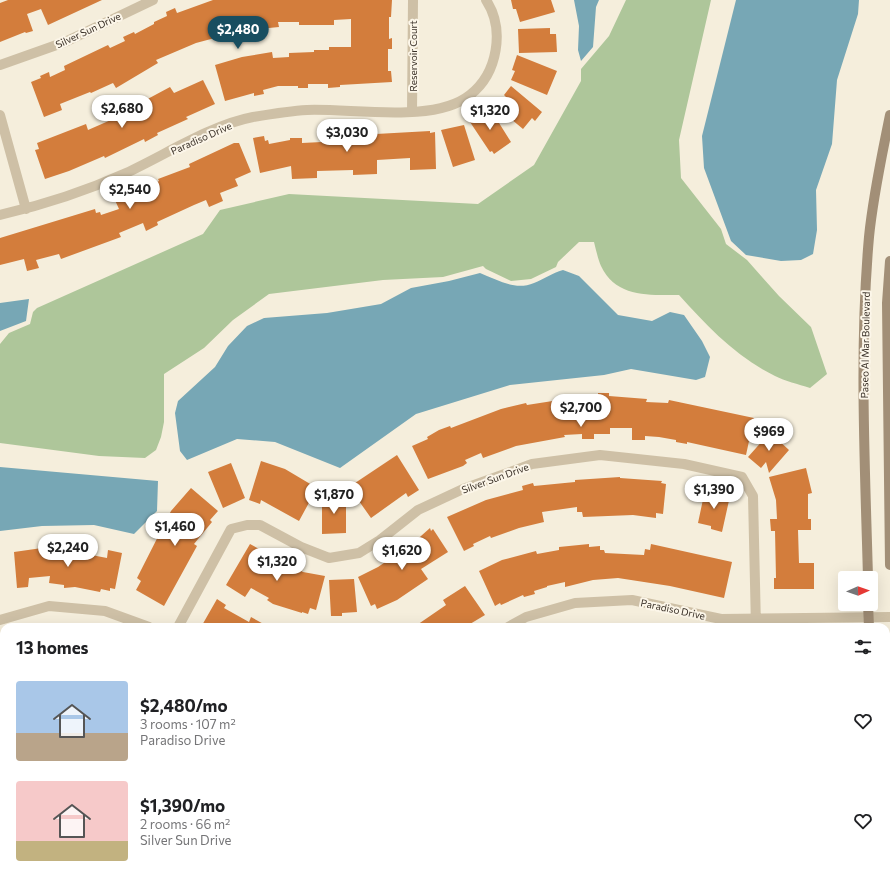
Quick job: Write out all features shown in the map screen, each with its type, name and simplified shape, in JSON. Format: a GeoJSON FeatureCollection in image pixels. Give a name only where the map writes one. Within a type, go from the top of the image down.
{"type":"FeatureCollection","features":[{"type":"Feature","properties":{"kind":"main road","name":"Paseo Al Mar Boulevard"},"geometry":{"type":"LineString","coordinates":[[868,571],[864,345],[865,297],[869,235],[879,166],[890,115]]}},
{"type":"Feature","properties":{"kind":"main road","name":"Paseo Al Mar Boulevard"},"geometry":{"type":"LineString","coordinates":[[890,261],[887,319],[890,566]]}},
{"type":"Feature","properties":{"kind":"main road"},"geometry":{"type":"LineString","coordinates":[[868,611],[869,622]]}},
{"type":"Feature","properties":{"kind":"street","name":"Silver Sun Drive"},"geometry":{"type":"LineString","coordinates":[[0,65],[65,42],[153,0]]}},
{"type":"Feature","properties":{"kind":"street","name":"Reservoir Court"},"geometry":{"type":"LineString","coordinates":[[412,112],[413,0]]}},
{"type":"Feature","properties":{"kind":"street","name":"Paradiso Drive"},"geometry":{"type":"LineString","coordinates":[[0,216],[83,190],[119,176],[213,130],[252,117],[307,110],[412,112],[436,110],[453,104],[470,96],[490,71],[496,53],[496,33],[492,10],[486,0]]}},
{"type":"Feature","properties":{"kind":"street"},"geometry":{"type":"LineString","coordinates":[[0,116],[26,209]]}},
{"type":"Feature","properties":{"kind":"street","name":"Silver Sun Drive"},"geometry":{"type":"LineString","coordinates":[[180,623],[231,529],[247,525],[260,525],[301,547],[329,558],[359,554],[380,540],[418,510],[463,489],[532,464],[600,455],[684,464],[742,477],[753,496],[755,623]]}},
{"type":"Feature","properties":{"kind":"street","name":"Paradiso Drive"},"geometry":{"type":"LineString","coordinates":[[515,623],[526,617],[575,603],[632,600],[679,609],[721,620],[755,623],[869,622],[890,617]]}},
{"type":"Feature","properties":{"kind":"street"},"geometry":{"type":"LineString","coordinates":[[0,620],[49,606],[105,611],[138,623]]}},
{"type":"Feature","properties":{"kind":"green space"},"geometry":{"type":"Polygon","coordinates":[[[626,0],[711,0],[679,140],[681,178],[721,229],[726,244],[747,260],[779,296],[811,327],[827,374],[810,388],[779,378],[747,360],[711,329],[679,295],[646,294],[625,289],[615,284],[607,276],[601,266],[594,242],[579,242],[558,262],[556,267],[531,279],[511,281],[486,269],[483,266],[443,277],[383,280],[269,294],[233,320],[204,348],[164,374],[164,422],[161,437],[156,450],[145,458],[99,456],[0,443],[0,344],[9,333],[30,324],[33,312],[37,308],[203,234],[220,210],[289,194],[478,204],[534,165],[581,81],[581,69],[609,36],[626,0]]]}},
{"type":"Feature","properties":{"kind":"water"},"geometry":{"type":"Polygon","coordinates":[[[574,0],[599,0],[596,7],[593,47],[581,61],[578,50],[579,26],[574,0]]]}},
{"type":"Feature","properties":{"kind":"water"},"geometry":{"type":"Polygon","coordinates":[[[736,0],[859,0],[858,14],[837,80],[832,144],[816,190],[817,230],[813,254],[801,260],[781,261],[746,255],[731,241],[704,168],[702,136],[736,0]]]}},
{"type":"Feature","properties":{"kind":"water"},"geometry":{"type":"Polygon","coordinates":[[[563,270],[579,276],[618,315],[652,321],[670,312],[684,315],[702,341],[710,357],[705,377],[696,380],[631,369],[604,375],[510,385],[416,414],[340,468],[275,442],[237,439],[187,460],[180,451],[175,413],[178,401],[215,367],[228,346],[247,326],[264,318],[327,313],[381,304],[411,288],[449,281],[480,273],[507,284],[520,286],[534,283],[563,270]]]}},
{"type":"Feature","properties":{"kind":"water"},"geometry":{"type":"Polygon","coordinates":[[[29,299],[26,321],[0,331],[0,303],[29,299]]]}},
{"type":"Feature","properties":{"kind":"water"},"geometry":{"type":"Polygon","coordinates":[[[0,467],[158,481],[157,511],[134,534],[94,525],[42,526],[0,531],[0,467]]]}},
{"type":"Feature","properties":{"kind":"building"},"geometry":{"type":"Polygon","coordinates":[[[8,0],[102,0],[48,25],[41,9],[27,14],[33,31],[25,32],[0,42],[0,3],[8,0]]]}},
{"type":"Feature","properties":{"kind":"building"},"geometry":{"type":"Polygon","coordinates":[[[213,0],[392,0],[391,17],[389,17],[389,39],[392,38],[392,49],[388,49],[388,71],[391,71],[392,82],[340,85],[340,87],[328,88],[328,84],[308,84],[308,88],[298,88],[298,86],[278,86],[263,90],[264,94],[254,96],[254,93],[225,101],[215,65],[242,57],[272,52],[273,58],[289,57],[289,53],[329,50],[329,47],[351,47],[351,19],[334,20],[334,25],[299,25],[299,22],[278,22],[279,27],[250,30],[251,32],[226,38],[226,35],[196,43],[156,60],[158,63],[116,88],[113,83],[60,104],[62,110],[44,117],[31,82],[41,78],[40,76],[49,72],[50,77],[65,70],[64,66],[108,45],[110,48],[125,41],[123,37],[134,32],[135,34],[154,24],[154,22],[167,16],[166,12],[175,8],[177,13],[213,0]]]}},
{"type":"Feature","properties":{"kind":"building"},"geometry":{"type":"Polygon","coordinates":[[[511,0],[551,0],[555,12],[520,22],[516,9],[513,9],[511,0]]]}},
{"type":"Feature","properties":{"kind":"building"},"geometry":{"type":"Polygon","coordinates":[[[550,28],[550,34],[556,34],[557,52],[519,53],[518,29],[550,28]]]}},
{"type":"Feature","properties":{"kind":"building"},"geometry":{"type":"Polygon","coordinates":[[[517,55],[557,71],[547,95],[511,80],[515,71],[512,70],[517,55]]]}},
{"type":"Feature","properties":{"kind":"building"},"geometry":{"type":"Polygon","coordinates":[[[203,80],[215,104],[186,117],[188,119],[157,133],[158,135],[145,142],[144,139],[105,158],[104,156],[69,171],[45,179],[35,150],[39,149],[37,143],[86,124],[88,130],[120,116],[117,109],[139,98],[142,102],[170,87],[174,93],[203,80]]]}},
{"type":"Feature","properties":{"kind":"building"},"geometry":{"type":"Polygon","coordinates":[[[511,86],[542,112],[535,121],[532,118],[523,129],[500,110],[508,99],[504,95],[511,86]]]}},
{"type":"Feature","properties":{"kind":"building"},"geometry":{"type":"Polygon","coordinates":[[[489,107],[511,142],[494,154],[492,151],[490,152],[470,122],[489,107]]]}},
{"type":"Feature","properties":{"kind":"building"},"geometry":{"type":"Polygon","coordinates":[[[464,125],[475,160],[453,167],[441,130],[464,125]]]}},
{"type":"Feature","properties":{"kind":"building"},"geometry":{"type":"Polygon","coordinates":[[[430,131],[430,133],[435,132],[436,169],[410,170],[410,158],[377,160],[377,174],[353,175],[353,170],[317,171],[317,178],[292,179],[291,166],[260,173],[253,138],[264,136],[265,141],[268,140],[269,144],[290,140],[290,138],[302,138],[302,143],[322,142],[322,135],[335,133],[376,132],[376,134],[430,131]]]}},
{"type":"Feature","properties":{"kind":"building"},"geometry":{"type":"Polygon","coordinates":[[[234,143],[239,143],[251,172],[235,179],[238,186],[220,193],[223,201],[209,207],[206,200],[157,222],[158,225],[146,231],[143,223],[119,233],[121,237],[61,259],[59,254],[36,260],[39,268],[27,271],[24,259],[0,265],[0,238],[95,209],[96,213],[100,212],[101,215],[119,209],[114,198],[146,188],[159,181],[158,179],[190,167],[189,164],[234,143]]]}},
{"type":"Feature","properties":{"kind":"building"},"geometry":{"type":"Polygon","coordinates":[[[598,393],[609,393],[609,396],[647,399],[646,402],[668,403],[669,400],[754,418],[746,455],[687,442],[687,444],[676,442],[676,440],[659,437],[645,436],[645,440],[632,440],[632,428],[610,428],[610,434],[594,434],[594,439],[582,439],[582,434],[564,435],[565,437],[516,446],[483,458],[481,453],[465,460],[467,463],[463,466],[428,479],[412,446],[428,439],[427,437],[439,430],[450,426],[451,428],[501,409],[526,403],[527,405],[559,400],[598,398],[598,393]]]}},
{"type":"Feature","properties":{"kind":"building"},"geometry":{"type":"Polygon","coordinates":[[[773,429],[779,434],[776,438],[789,450],[769,473],[766,462],[761,468],[748,457],[773,429]]]}},
{"type":"Feature","properties":{"kind":"building"},"geometry":{"type":"Polygon","coordinates":[[[397,455],[419,490],[408,497],[406,493],[371,518],[349,487],[397,455]]]}},
{"type":"Feature","properties":{"kind":"building"},"geometry":{"type":"Polygon","coordinates":[[[261,461],[285,469],[317,488],[299,521],[261,500],[260,504],[249,500],[261,461]]]}},
{"type":"Feature","properties":{"kind":"building"},"geometry":{"type":"Polygon","coordinates":[[[231,463],[245,498],[223,508],[208,472],[231,463]]]}},
{"type":"Feature","properties":{"kind":"building"},"geometry":{"type":"Polygon","coordinates":[[[806,468],[812,493],[808,494],[808,519],[811,519],[811,530],[798,530],[799,563],[814,563],[814,589],[774,589],[774,578],[776,578],[775,531],[771,531],[770,519],[777,519],[776,500],[769,477],[806,468]]]}},
{"type":"Feature","properties":{"kind":"building"},"geometry":{"type":"Polygon","coordinates":[[[620,477],[662,481],[661,483],[666,484],[663,514],[656,513],[656,518],[633,515],[583,517],[582,512],[577,512],[577,507],[542,512],[544,522],[519,528],[491,538],[490,536],[473,544],[474,546],[464,551],[447,517],[486,500],[523,490],[522,486],[533,483],[534,486],[575,482],[575,480],[620,477]]]}},
{"type":"Feature","properties":{"kind":"building"},"geometry":{"type":"Polygon","coordinates":[[[191,488],[218,511],[210,520],[212,522],[194,544],[197,546],[164,606],[136,590],[141,581],[137,578],[171,511],[191,488]]]}},
{"type":"Feature","properties":{"kind":"building"},"geometry":{"type":"Polygon","coordinates":[[[705,490],[730,496],[722,532],[711,529],[711,526],[698,523],[705,490]]]}},
{"type":"Feature","properties":{"kind":"building"},"geometry":{"type":"Polygon","coordinates":[[[322,496],[346,496],[346,533],[322,534],[322,496]]]}},
{"type":"Feature","properties":{"kind":"building"},"geometry":{"type":"Polygon","coordinates":[[[430,528],[431,531],[433,529],[448,552],[421,569],[428,579],[397,600],[377,609],[375,604],[371,606],[358,577],[378,567],[412,544],[430,528]]]}},
{"type":"Feature","properties":{"kind":"building"},"geometry":{"type":"Polygon","coordinates":[[[250,544],[270,555],[268,559],[283,568],[286,564],[289,564],[303,572],[325,576],[316,610],[310,608],[308,614],[302,613],[273,604],[267,600],[269,598],[251,588],[245,597],[226,585],[250,544]]]}},
{"type":"Feature","properties":{"kind":"building"},"geometry":{"type":"Polygon","coordinates":[[[589,544],[589,547],[600,546],[600,550],[604,550],[605,553],[644,555],[645,549],[650,550],[651,544],[732,562],[724,598],[670,586],[618,578],[593,580],[565,587],[565,582],[547,586],[534,591],[535,594],[524,597],[523,595],[501,605],[500,603],[495,606],[479,571],[502,560],[536,551],[537,554],[559,550],[559,547],[589,544]]]}},
{"type":"Feature","properties":{"kind":"building"},"geometry":{"type":"Polygon","coordinates":[[[49,547],[81,548],[81,553],[107,558],[108,550],[122,553],[115,589],[110,588],[110,591],[101,589],[100,592],[75,587],[64,588],[64,585],[49,583],[50,576],[29,578],[28,587],[17,588],[14,552],[49,547]]]}},
{"type":"Feature","properties":{"kind":"building"},"geometry":{"type":"Polygon","coordinates":[[[354,579],[357,612],[342,613],[342,616],[331,616],[329,580],[354,579]]]}},
{"type":"Feature","properties":{"kind":"building"},"geometry":{"type":"Polygon","coordinates":[[[465,586],[485,615],[472,623],[420,623],[446,605],[443,600],[465,586]]]}},
{"type":"Feature","properties":{"kind":"building"},"geometry":{"type":"Polygon","coordinates":[[[217,599],[226,605],[224,608],[249,622],[251,617],[262,623],[203,623],[217,599]]]}}]}
